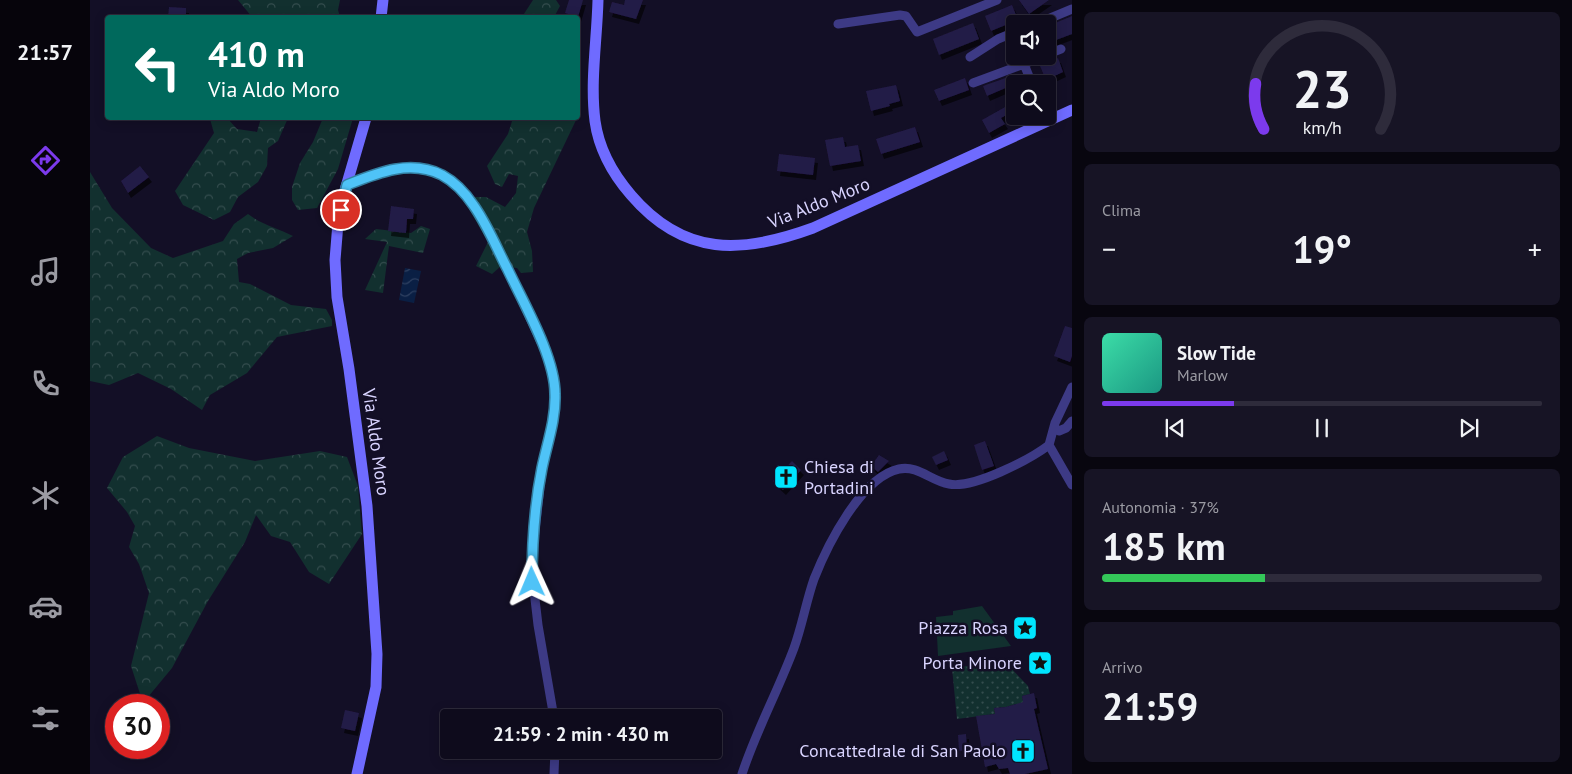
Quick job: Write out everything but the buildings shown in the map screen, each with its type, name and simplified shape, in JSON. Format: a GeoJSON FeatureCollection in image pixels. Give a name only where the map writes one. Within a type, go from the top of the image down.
{"type":"FeatureCollection","features":[{"type":"Feature","properties":{"kind":"main road"},"geometry":{"type":"LineString","coordinates":[[381,15],[383,0]]}},
{"type":"Feature","properties":{"kind":"main road","name":"Via Aldo Moro"},"geometry":{"type":"LineString","coordinates":[[598,0],[594,82],[595,122],[604,156],[620,182],[642,208],[664,225],[685,237],[698,241],[728,245],[759,244],[786,238],[813,228],[1034,125]]}},
{"type":"Feature","properties":{"kind":"main road","name":"Via Aldo Moro"},"geometry":{"type":"LineString","coordinates":[[1056,116],[1072,110]]}},
{"type":"Feature","properties":{"kind":"main road","name":"Via Aldo Moro"},"geometry":{"type":"LineString","coordinates":[[358,774],[376,687],[376,654],[367,506],[349,369],[337,296],[335,260],[338,223],[365,120]]}},
{"type":"Feature","properties":{"kind":"street"},"geometry":{"type":"LineString","coordinates":[[838,24],[900,15],[906,16],[917,32],[998,0]]}},
{"type":"Feature","properties":{"kind":"street"},"geometry":{"type":"LineString","coordinates":[[1056,16],[1072,9]]}},
{"type":"Feature","properties":{"kind":"street"},"geometry":{"type":"LineString","coordinates":[[970,57],[1006,36]]}},
{"type":"Feature","properties":{"kind":"street"},"geometry":{"type":"LineString","coordinates":[[1056,51],[1061,49]]}},
{"type":"Feature","properties":{"kind":"street"},"geometry":{"type":"LineString","coordinates":[[973,83],[1021,65]]}},
{"type":"Feature","properties":{"kind":"street"},"geometry":{"type":"LineString","coordinates":[[347,185],[379,172],[400,168],[419,168],[440,174],[451,181],[475,207],[492,237],[549,360],[554,377],[555,409],[542,470],[532,557],[532,582],[552,709]]}},
{"type":"Feature","properties":{"kind":"street"},"geometry":{"type":"LineString","coordinates":[[1071,390],[1054,427],[1049,446],[1072,485]]}},
{"type":"Feature","properties":{"kind":"street"},"geometry":{"type":"LineString","coordinates":[[1054,427],[1059,431],[1063,430],[1072,421]]}},
{"type":"Feature","properties":{"kind":"street"},"geometry":{"type":"LineString","coordinates":[[742,774],[751,746],[794,648],[814,580],[842,523],[857,498],[882,476],[902,468],[910,468],[947,484],[958,485],[982,480],[1026,460],[1049,446]]}},
{"type":"Feature","properties":{"kind":"street"},"geometry":{"type":"LineString","coordinates":[[554,774],[555,759]]}},
{"type":"Feature","properties":{"kind":"green space"},"geometry":{"type":"Polygon","coordinates":[[[238,0],[340,0],[338,10],[339,15],[250,15],[238,0]]]}},
{"type":"Feature","properties":{"kind":"green space"},"geometry":{"type":"Polygon","coordinates":[[[533,0],[556,0],[560,6],[555,15],[523,15],[533,0]]]}},
{"type":"Feature","properties":{"kind":"green space"},"geometry":{"type":"Polygon","coordinates":[[[211,120],[229,120],[237,129],[257,132],[260,120],[287,120],[278,141],[268,148],[267,166],[258,182],[238,197],[230,212],[214,220],[183,205],[175,191],[214,133],[211,120]]]}},
{"type":"Feature","properties":{"kind":"green space"},"geometry":{"type":"Polygon","coordinates":[[[322,120],[352,120],[338,169],[317,208],[298,210],[292,200],[292,187],[300,163],[313,142],[322,120]]]}},
{"type":"Feature","properties":{"kind":"green space"},"geometry":{"type":"Polygon","coordinates":[[[512,120],[576,120],[534,208],[527,232],[532,251],[533,272],[521,273],[517,268],[501,266],[492,274],[476,266],[488,242],[468,207],[471,197],[486,197],[505,207],[516,193],[518,176],[509,174],[502,187],[495,184],[487,166],[508,134],[512,120]]]}},
{"type":"Feature","properties":{"kind":"green space"},"geometry":{"type":"Polygon","coordinates":[[[90,172],[112,208],[151,248],[173,258],[223,241],[234,224],[248,214],[293,236],[273,248],[248,253],[237,259],[239,282],[250,284],[291,305],[326,309],[332,320],[332,326],[277,337],[247,373],[210,395],[202,410],[171,389],[138,373],[109,385],[90,381],[90,172]]]}},
{"type":"Feature","properties":{"kind":"green space"},"geometry":{"type":"Polygon","coordinates":[[[421,226],[430,229],[423,253],[389,246],[383,293],[365,290],[387,242],[365,239],[376,229],[411,233],[421,226]]]}},
{"type":"Feature","properties":{"kind":"green space"},"geometry":{"type":"Polygon","coordinates":[[[157,436],[189,448],[255,461],[320,451],[347,457],[358,486],[362,534],[329,584],[309,572],[290,542],[271,536],[256,515],[245,542],[208,601],[172,668],[150,694],[140,694],[131,666],[149,593],[139,564],[129,547],[135,526],[127,512],[107,488],[123,457],[157,436]]]}},
{"type":"Feature","properties":{"kind":"green space"},"geometry":{"type":"Polygon","coordinates":[[[982,606],[1011,646],[938,656],[936,617],[953,615],[953,611],[982,606]]]}},
{"type":"Feature","properties":{"kind":"green space"},"geometry":{"type":"Polygon","coordinates":[[[1004,661],[1028,686],[1030,694],[1022,696],[1024,706],[1018,707],[1016,704],[994,708],[995,714],[957,719],[952,668],[1004,661]]]}},
{"type":"Feature","properties":{"kind":"water"},"geometry":{"type":"Polygon","coordinates":[[[405,268],[421,271],[414,303],[399,300],[405,268]]]}},
{"type":"Feature","properties":{"kind":"place","name":"Chiesa di Portadini"},"geometry":{"type":"Point","coordinates":[786,477]}},
{"type":"Feature","properties":{"kind":"place","name":"Piazza Rosa"},"geometry":{"type":"Point","coordinates":[1025,628]}},
{"type":"Feature","properties":{"kind":"place","name":"Porta Minore"},"geometry":{"type":"Point","coordinates":[1040,663]}},
{"type":"Feature","properties":{"kind":"place","name":"Concattedrale di San Paolo"},"geometry":{"type":"Point","coordinates":[1023,751]}},
{"type":"Feature","properties":{"kind":"route"},"geometry":{"type":"LineString","coordinates":[[341,210],[347,185],[379,172],[400,168],[419,168],[440,174],[462,191],[475,207],[492,237],[549,360],[556,394],[537,508],[532,557],[532,582]]}}]}
